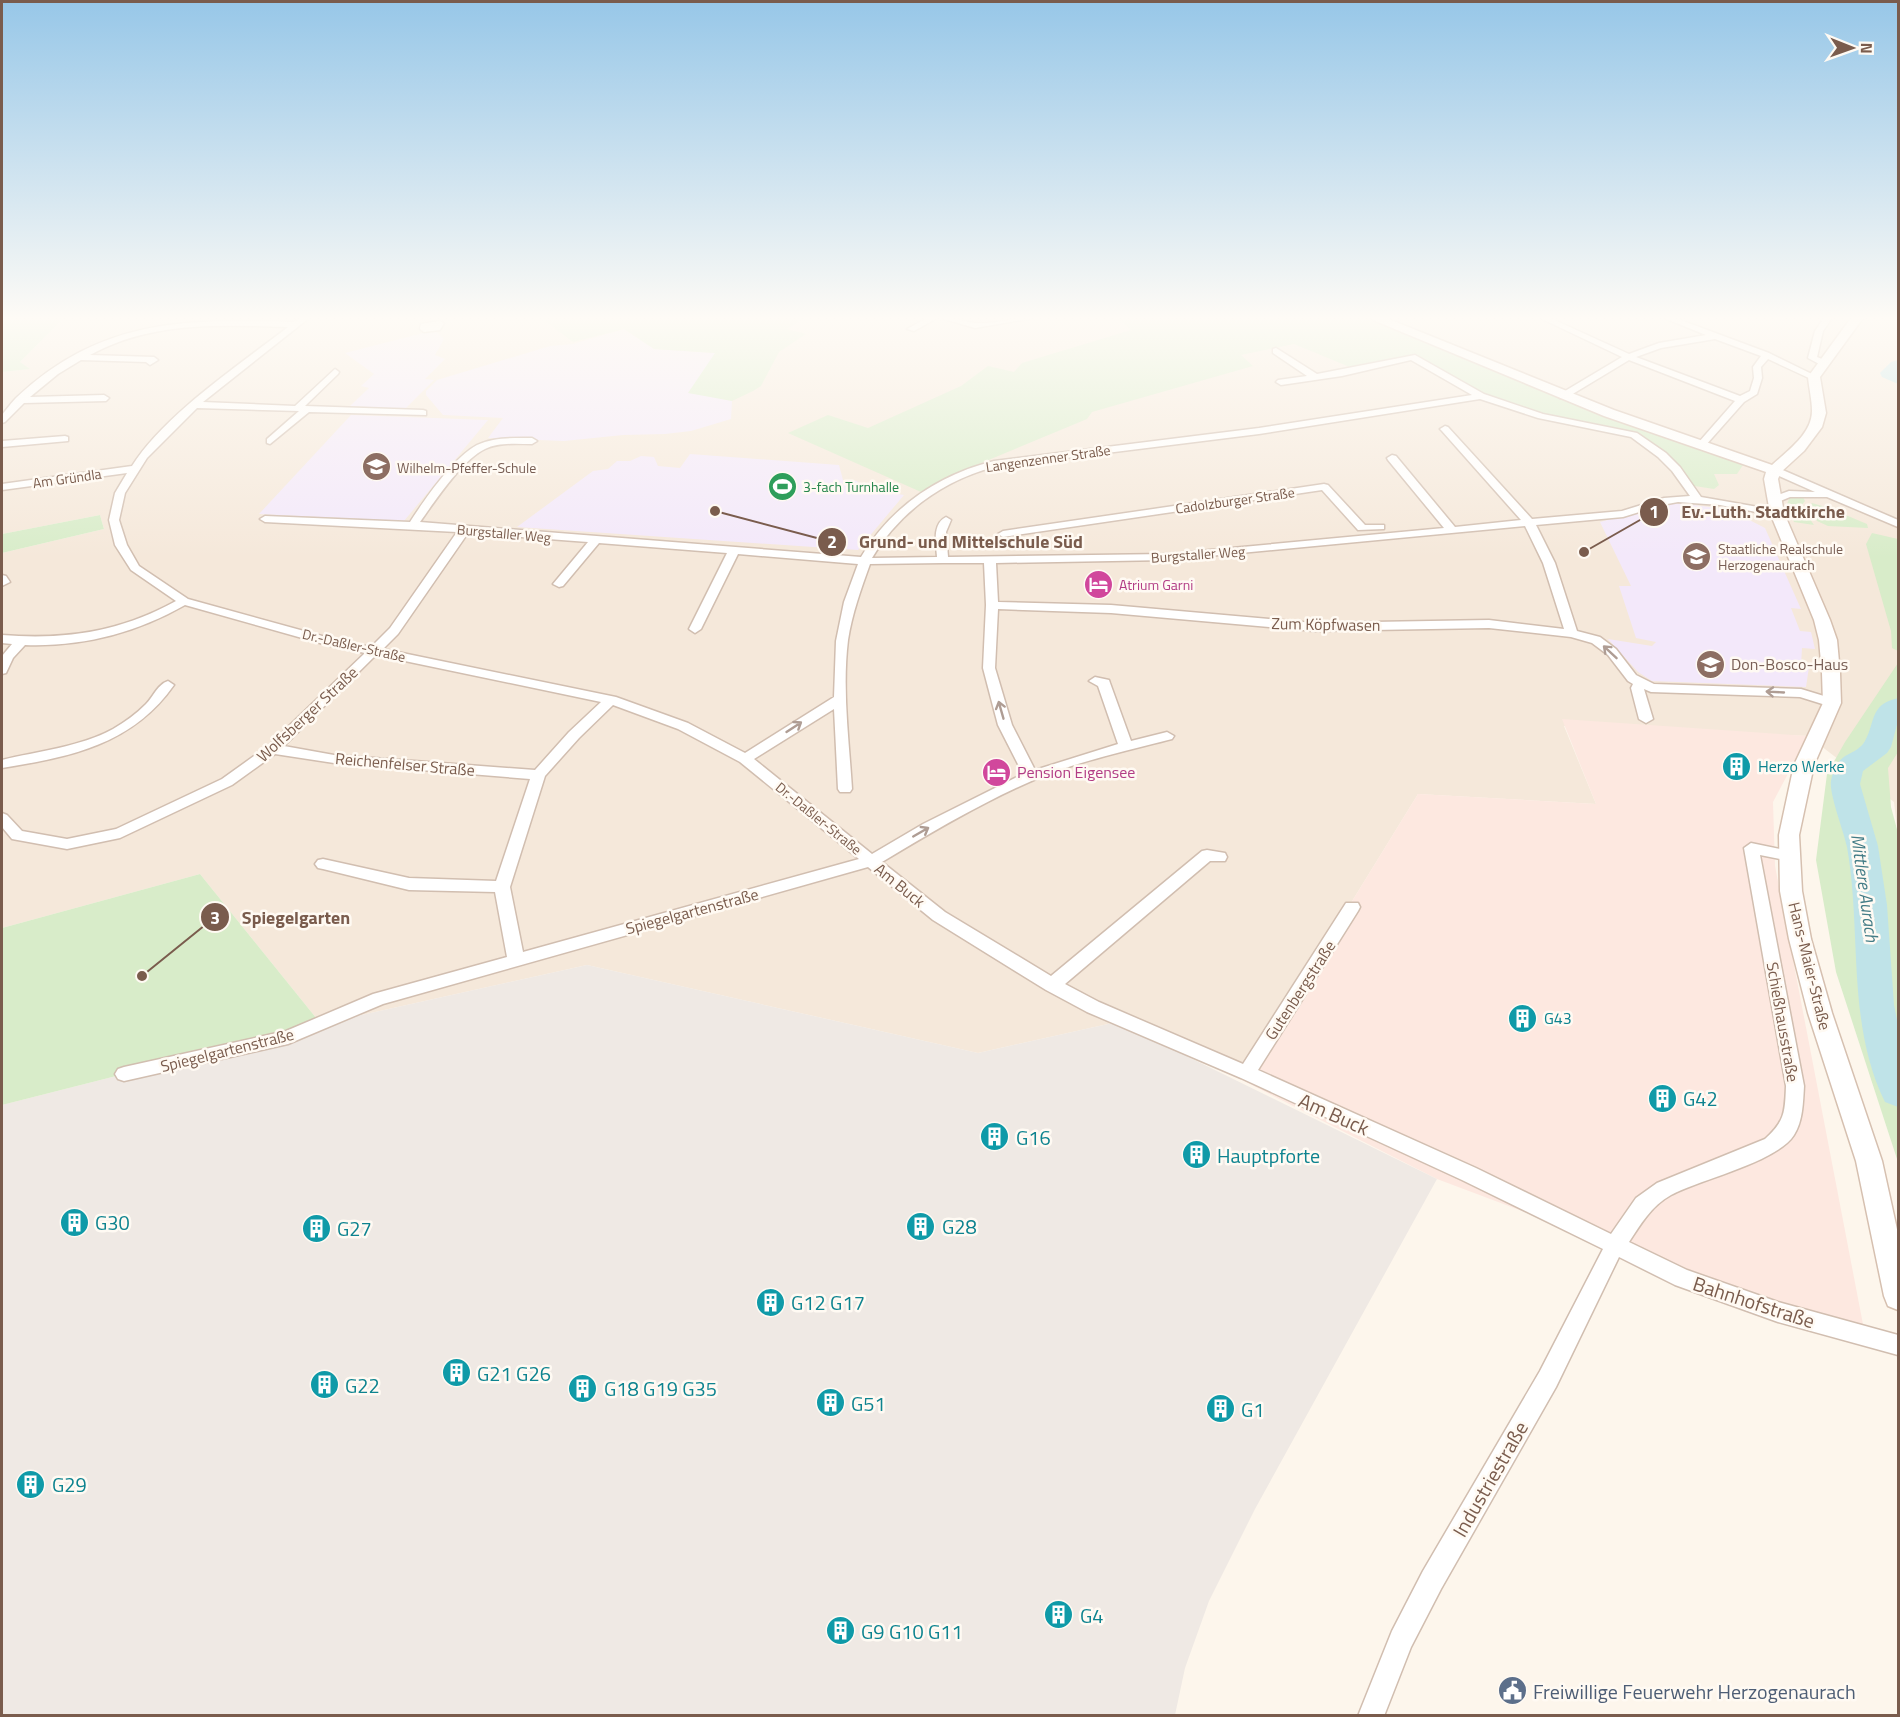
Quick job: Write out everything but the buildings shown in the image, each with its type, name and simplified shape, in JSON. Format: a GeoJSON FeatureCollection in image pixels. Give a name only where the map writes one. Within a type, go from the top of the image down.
{"type":"FeatureCollection","features":[{"type":"Feature","properties":{"kind":"street"},"geometry":{"type":"LineString","coordinates":[[2,420],[19,400],[99,398]]}},
{"type":"Feature","properties":{"kind":"street","name":"Dr.-Daßler-Straße"},"geometry":{"type":"LineString","coordinates":[[205,398],[156,441],[133,469],[120,493],[114,520],[121,545],[135,568],[184,601],[331,642],[611,700],[683,726],[745,759],[871,861]]}},
{"type":"Feature","properties":{"kind":"street"},"geometry":{"type":"LineString","coordinates":[[270,441],[311,398]]}},
{"type":"Feature","properties":{"kind":"street","name":"Langenzenner Straße"},"geometry":{"type":"LineString","coordinates":[[844,789],[840,699],[842,641],[850,602],[867,556],[892,521],[921,496],[971,470],[1022,459],[1259,431],[1468,398]]}},
{"type":"Feature","properties":{"kind":"street","name":"Langenzenner Straße"},"geometry":{"type":"LineString","coordinates":[[1487,398],[1541,416],[1634,435],[1662,455],[1676,469],[1694,492],[1697,501]]}},
{"type":"Feature","properties":{"kind":"street"},"geometry":{"type":"LineString","coordinates":[[1569,398],[1774,470],[1899,524]]}},
{"type":"Feature","properties":{"kind":"street"},"geometry":{"type":"LineString","coordinates":[[1736,398],[1741,400]]}},
{"type":"Feature","properties":{"kind":"street"},"geometry":{"type":"LineString","coordinates":[[1702,444],[1744,398]]}},
{"type":"Feature","properties":{"kind":"street"},"geometry":{"type":"LineString","coordinates":[[1774,470],[1815,427],[1819,413],[1817,398]]}},
{"type":"Feature","properties":{"kind":"street"},"geometry":{"type":"LineString","coordinates":[[196,405],[423,413]]}},
{"type":"Feature","properties":{"kind":"street"},"geometry":{"type":"LineString","coordinates":[[1445,429],[1529,523],[1549,563],[1572,633]]}},
{"type":"Feature","properties":{"kind":"street"},"geometry":{"type":"LineString","coordinates":[[2,444],[65,439]]}},
{"type":"Feature","properties":{"kind":"street"},"geometry":{"type":"LineString","coordinates":[[413,525],[425,507],[478,448],[502,441],[532,441]]}},
{"type":"Feature","properties":{"kind":"street"},"geometry":{"type":"LineString","coordinates":[[1392,458],[1452,530]]}},
{"type":"Feature","properties":{"kind":"street","name":"Am Gründla"},"geometry":{"type":"LineString","coordinates":[[2,487],[133,469]]}},
{"type":"Feature","properties":{"kind":"street","name":"Hans-Maier-Straße"},"geometry":{"type":"LineString","coordinates":[[1774,470],[1772,479],[1775,507],[1810,589],[1828,640],[1832,703],[1804,765],[1789,836],[1791,891],[1800,939],[1820,1013],[1869,1161],[1899,1296]]}},
{"type":"Feature","properties":{"kind":"street","name":"Cadolzburger Straße"},"geometry":{"type":"LineString","coordinates":[[1003,534],[1324,487],[1362,528],[1429,526],[1452,530]]}},
{"type":"Feature","properties":{"kind":"street","name":"Burgstaller Weg"},"geometry":{"type":"LineString","coordinates":[[265,519],[413,525],[866,561],[990,560],[1167,557],[1623,514],[1664,501],[1775,507],[1789,494],[1837,496]]}},
{"type":"Feature","properties":{"kind":"street"},"geometry":{"type":"LineString","coordinates":[[943,560],[941,532],[946,520]]}},
{"type":"Feature","properties":{"kind":"street","name":"Wolfsberger Straße"},"geometry":{"type":"LineString","coordinates":[[2,818],[17,835],[67,844],[120,833],[227,782],[273,749],[394,631],[464,530]]}},
{"type":"Feature","properties":{"kind":"street"},"geometry":{"type":"LineString","coordinates":[[559,584],[595,541]]}},
{"type":"Feature","properties":{"kind":"street"},"geometry":{"type":"LineString","coordinates":[[695,628],[734,551]]}},
{"type":"Feature","properties":{"kind":"street"},"geometry":{"type":"LineString","coordinates":[[990,560],[992,605],[989,668],[1005,725],[1030,776]]}},
{"type":"Feature","properties":{"kind":"street"},"geometry":{"type":"LineString","coordinates":[[2,639],[21,642],[78,640],[144,622],[184,601]]}},
{"type":"Feature","properties":{"kind":"street","name":"Zum Köpfwasen"},"geometry":{"type":"LineString","coordinates":[[992,605],[1111,609],[1314,627],[1489,624],[1572,633],[1596,640],[1612,652],[1632,678],[1640,683]]}},
{"type":"Feature","properties":{"kind":"street"},"geometry":{"type":"LineString","coordinates":[[2,670],[7,657],[21,642]]}},
{"type":"Feature","properties":{"kind":"street"},"geometry":{"type":"LineString","coordinates":[[1095,681],[1104,683],[1126,747]]}},
{"type":"Feature","properties":{"kind":"street"},"geometry":{"type":"LineString","coordinates":[[1646,720],[1637,688],[1640,683],[1651,688],[1801,693],[1832,703]]}},
{"type":"Feature","properties":{"kind":"street"},"geometry":{"type":"LineString","coordinates":[[2,764],[99,742],[115,734],[155,704],[168,685]]}},
{"type":"Feature","properties":{"kind":"street"},"geometry":{"type":"LineString","coordinates":[[745,759],[840,699]]}},
{"type":"Feature","properties":{"kind":"street"},"geometry":{"type":"LineString","coordinates":[[516,959],[502,887],[538,775],[574,735],[611,700]]}},
{"type":"Feature","properties":{"kind":"street","name":"Spiegelgartenstraße"},"geometry":{"type":"LineString","coordinates":[[124,1074],[288,1037],[379,999],[871,861],[928,828],[1030,776],[1080,759],[1167,736]]}},
{"type":"Feature","properties":{"kind":"street","name":"Reichenfelser Straße"},"geometry":{"type":"LineString","coordinates":[[273,749],[334,759],[538,775]]}},
{"type":"Feature","properties":{"kind":"street","name":"Schießhausstraße"},"geometry":{"type":"LineString","coordinates":[[1615,1245],[1643,1204],[1664,1189],[1772,1145],[1787,1131],[1794,1110],[1795,1086],[1751,849],[1790,856]]}},
{"type":"Feature","properties":{"kind":"street"},"geometry":{"type":"LineString","coordinates":[[1052,985],[1207,855],[1220,857]]}},
{"type":"Feature","properties":{"kind":"street","name":"Am Buck"},"geometry":{"type":"LineString","coordinates":[[871,861],[939,916],[1052,985],[1093,1007],[1246,1073],[1468,1174],[1615,1245]]}},
{"type":"Feature","properties":{"kind":"street"},"geometry":{"type":"LineString","coordinates":[[323,864],[409,884],[502,887]]}},
{"type":"Feature","properties":{"kind":"street","name":"Gutenbergstraße"},"geometry":{"type":"LineString","coordinates":[[1246,1073],[1298,995],[1352,907]]}},
{"type":"Feature","properties":{"kind":"street","name":"Bahnhofstraße"},"geometry":{"type":"LineString","coordinates":[[1615,1245],[1682,1278],[1778,1312],[1899,1345]]}},
{"type":"Feature","properties":{"kind":"street","name":"Industriestraße"},"geometry":{"type":"LineString","coordinates":[[1371,1716],[1401,1640],[1432,1580],[1548,1379],[1615,1245]]}},
{"type":"Feature","properties":{"kind":"shaded area"},"geometry":{"type":"Polygon","coordinates":[[[2,398],[1898,398],[1898,836],[1894,802],[1808,736],[1564,726],[1596,804],[1418,794],[1242,1080],[1117,1022],[978,1053],[587,965],[321,1024],[200,874],[2,928],[2,553],[104,529],[100,515],[2,534],[2,398]]]}},
{"type":"Feature","properties":{"kind":"shaded area"},"geometry":{"type":"Polygon","coordinates":[[[358,398],[416,398],[405,409],[350,406],[358,398]]]}},
{"type":"Feature","properties":{"kind":"shaded area"},"geometry":{"type":"Polygon","coordinates":[[[429,398],[718,398],[732,401],[731,419],[691,431],[564,441],[488,438],[503,418],[443,415],[429,398]]]}},
{"type":"Feature","properties":{"kind":"shaded area","name":"Wilhelm-Pfeffer-Schule"},"geometry":{"type":"Polygon","coordinates":[[[351,415],[488,420],[404,521],[259,514],[351,415]]]}},
{"type":"Feature","properties":{"kind":"shaded area"},"geometry":{"type":"Polygon","coordinates":[[[690,454],[839,465],[843,480],[857,481],[862,488],[904,495],[858,550],[517,527],[593,471],[608,469],[617,461],[630,461],[641,456],[654,457],[658,466],[680,468],[690,454]]]}},
{"type":"Feature","properties":{"kind":"shaded area","name":"Staatliche Realschule Herzogenaurach"},"geometry":{"type":"Polygon","coordinates":[[[1674,503],[1728,509],[1765,528],[1801,609],[1791,608],[1800,631],[1811,632],[1815,649],[1802,648],[1801,665],[1809,667],[1806,687],[1652,681],[1638,672],[1608,639],[1652,646],[1656,642],[1636,638],[1619,586],[1631,586],[1600,522],[1674,503]]]}},
{"type":"Feature","properties":{"kind":"shaded area"},"geometry":{"type":"Polygon","coordinates":[[[1562,719],[1808,736],[1773,802],[1775,866],[1866,1340],[1437,1179],[1242,1080],[1418,794],[1596,804],[1562,719]]]}},
{"type":"Feature","properties":{"kind":"shaded area"},"geometry":{"type":"Polygon","coordinates":[[[587,965],[978,1053],[1117,1022],[1437,1179],[1255,1509],[1209,1601],[1185,1668],[1175,1715],[2,1716],[2,1105],[321,1024],[587,965]]]}},
{"type":"Feature","properties":{"kind":"green space"},"geometry":{"type":"Polygon","coordinates":[[[716,398],[738,398],[732,401],[716,398]]]}},
{"type":"Feature","properties":{"kind":"green space"},"geometry":{"type":"Polygon","coordinates":[[[934,398],[1141,398],[1092,412],[1087,419],[967,469],[921,492],[788,433],[828,415],[868,428],[934,398]]]}},
{"type":"Feature","properties":{"kind":"green space"},"geometry":{"type":"Polygon","coordinates":[[[1487,398],[1559,398],[1743,465],[1737,474],[1714,474],[1719,485],[1714,489],[1688,485],[1676,469],[1634,435],[1541,416],[1487,398]]]}},
{"type":"Feature","properties":{"kind":"green space"},"geometry":{"type":"Polygon","coordinates":[[[1802,495],[1805,501],[1801,506],[1814,525],[1794,522],[1787,504],[1790,497],[1802,495]]]}},
{"type":"Feature","properties":{"kind":"green space"},"geometry":{"type":"Polygon","coordinates":[[[1812,503],[1867,524],[1868,528],[1828,526],[1817,521],[1809,507],[1812,503]]]}},
{"type":"Feature","properties":{"kind":"green space"},"geometry":{"type":"Polygon","coordinates":[[[100,515],[104,529],[2,553],[2,534],[100,515]]]}},
{"type":"Feature","properties":{"kind":"green space"},"geometry":{"type":"Polygon","coordinates":[[[1872,533],[1898,539],[1898,651],[1892,648],[1891,631],[1866,544],[1872,533]]]}},
{"type":"Feature","properties":{"kind":"green space"},"geometry":{"type":"Polygon","coordinates":[[[1898,663],[1898,752],[1888,768],[1891,807],[1898,833],[1898,1162],[1836,972],[1816,860],[1827,774],[1845,742],[1898,663]]]}},
{"type":"Feature","properties":{"kind":"green space"},"geometry":{"type":"Polygon","coordinates":[[[200,874],[321,1024],[2,1105],[2,928],[200,874]]]}},
{"type":"Feature","properties":{"kind":"waterway","name":"Mittlere Aurach"},"geometry":{"type":"LineString","coordinates":[[1898,706],[1886,716],[1877,747],[1850,766],[1845,784],[1862,846],[1871,905],[1876,1005],[1891,1072],[1898,1091]]}},
{"type":"Feature","properties":{"kind":"place","name":"Wilhelm-Pfeffer-Schule"},"geometry":{"type":"Point","coordinates":[376,467]}},
{"type":"Feature","properties":{"kind":"place","name":"3-fach Turnhalle"},"geometry":{"type":"Point","coordinates":[782,486]}},
{"type":"Feature","properties":{"kind":"place","name":"Grund- und Mittelschule Süd"},"geometry":{"type":"Point","coordinates":[715,511]}},
{"type":"Feature","properties":{"kind":"place","name":"Ev.-Luth. Stadtkirche"},"geometry":{"type":"Point","coordinates":[1584,552]}},
{"type":"Feature","properties":{"kind":"place","name":"Staatliche Realschule Herzogenaurach"},"geometry":{"type":"Point","coordinates":[1697,556]}},
{"type":"Feature","properties":{"kind":"place","name":"Atrium Garni"},"geometry":{"type":"Point","coordinates":[1098,584]}},
{"type":"Feature","properties":{"kind":"place","name":"Don-Bosco-Haus"},"geometry":{"type":"Point","coordinates":[1710,664]}},
{"type":"Feature","properties":{"kind":"place","name":"Herzo Werke"},"geometry":{"type":"Point","coordinates":[1737,766]}},
{"type":"Feature","properties":{"kind":"place","name":"Pension Eigensee"},"geometry":{"type":"Point","coordinates":[996,772]}},
{"type":"Feature","properties":{"kind":"place","name":"Spiegelgarten"},"geometry":{"type":"Point","coordinates":[142,976]}},
{"type":"Feature","properties":{"kind":"place","name":"G43"},"geometry":{"type":"Point","coordinates":[1523,1018]}},
{"type":"Feature","properties":{"kind":"place","name":"G42"},"geometry":{"type":"Point","coordinates":[1662,1098]}},
{"type":"Feature","properties":{"kind":"place","name":"G16"},"geometry":{"type":"Point","coordinates":[995,1137]}},
{"type":"Feature","properties":{"kind":"place","name":"Hauptpforte"},"geometry":{"type":"Point","coordinates":[1196,1155]}},
{"type":"Feature","properties":{"kind":"place","name":"G30"},"geometry":{"type":"Point","coordinates":[74,1222]}},
{"type":"Feature","properties":{"kind":"place","name":"G28"},"geometry":{"type":"Point","coordinates":[921,1226]}},
{"type":"Feature","properties":{"kind":"place","name":"G27"},"geometry":{"type":"Point","coordinates":[316,1228]}},
{"type":"Feature","properties":{"kind":"place","name":"G12 G17"},"geometry":{"type":"Point","coordinates":[770,1302]}},
{"type":"Feature","properties":{"kind":"place","name":"G21 G26"},"geometry":{"type":"Point","coordinates":[456,1373]}},
{"type":"Feature","properties":{"kind":"place","name":"G22"},"geometry":{"type":"Point","coordinates":[324,1385]}},
{"type":"Feature","properties":{"kind":"place","name":"G18 G19 G35"},"geometry":{"type":"Point","coordinates":[583,1388]}},
{"type":"Feature","properties":{"kind":"place","name":"G51"},"geometry":{"type":"Point","coordinates":[830,1403]}},
{"type":"Feature","properties":{"kind":"place","name":"G1"},"geometry":{"type":"Point","coordinates":[1220,1409]}},
{"type":"Feature","properties":{"kind":"place","name":"G29"},"geometry":{"type":"Point","coordinates":[31,1484]}},
{"type":"Feature","properties":{"kind":"place","name":"G4"},"geometry":{"type":"Point","coordinates":[1059,1615]}},
{"type":"Feature","properties":{"kind":"place","name":"G9 G10 G11"},"geometry":{"type":"Point","coordinates":[840,1631]}},
{"type":"Feature","properties":{"kind":"place","name":"Freiwillige Feuerwehr Herzogenaurach"},"geometry":{"type":"Point","coordinates":[1512,1691]}}]}
